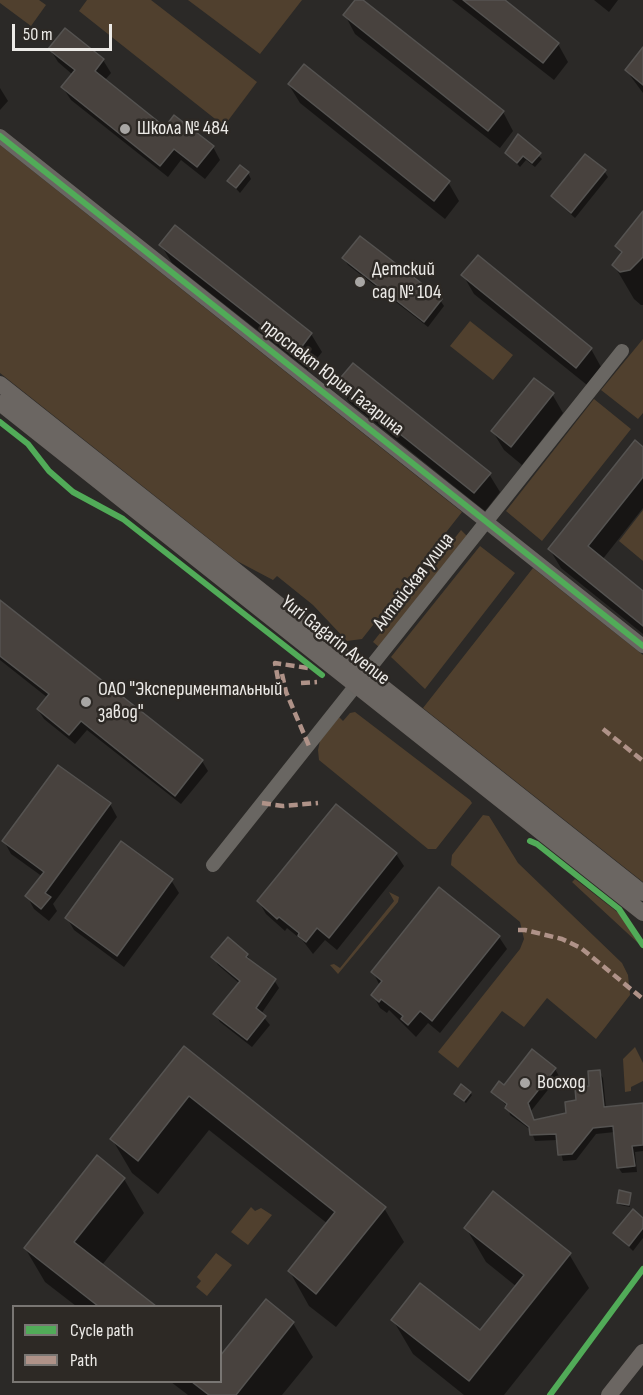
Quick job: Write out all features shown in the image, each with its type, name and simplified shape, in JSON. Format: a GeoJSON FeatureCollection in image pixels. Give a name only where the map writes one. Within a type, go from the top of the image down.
{"type":"FeatureCollection","features":[{"type":"Feature","properties":{"kind":"main road","name":"Yuri Gagarin Avenue"},"geometry":{"type":"LineString","coordinates":[[0,384],[643,913]]}},
{"type":"Feature","properties":{"kind":"main road","name":"Yuri Gagarin Avenue"},"geometry":{"type":"LineString","coordinates":[[0,403],[643,893]]}},
{"type":"Feature","properties":{"kind":"main road"},"geometry":{"type":"LineString","coordinates":[[609,1395],[643,1352]]}},
{"type":"Feature","properties":{"kind":"street","name":"проспект Юрия Гагарина"},"geometry":{"type":"LineString","coordinates":[[0,136],[643,646]]}},
{"type":"Feature","properties":{"kind":"street","name":"Алтайская улица"},"geometry":{"type":"LineString","coordinates":[[213,865],[622,351]]}},
{"type":"Feature","properties":{"kind":"shaded area"},"geometry":{"type":"Polygon","coordinates":[[[0,0],[39,0],[46,5],[31,26],[0,3],[0,0]]]}},
{"type":"Feature","properties":{"kind":"shaded area"},"geometry":{"type":"Polygon","coordinates":[[[87,0],[151,0],[257,82],[224,126],[79,11],[87,0]]]}},
{"type":"Feature","properties":{"kind":"shaded area"},"geometry":{"type":"Polygon","coordinates":[[[188,0],[302,0],[260,54],[188,0]]]}},
{"type":"Feature","properties":{"kind":"shaded area"},"geometry":{"type":"Polygon","coordinates":[[[0,145],[462,512],[362,639],[347,641],[313,605],[277,576],[273,580],[237,561],[0,373],[0,145]]]}},
{"type":"Feature","properties":{"kind":"shaded area"},"geometry":{"type":"Polygon","coordinates":[[[470,321],[513,355],[493,380],[450,346],[470,321]]]}},
{"type":"Feature","properties":{"kind":"shaded area"},"geometry":{"type":"Polygon","coordinates":[[[643,339],[643,413],[638,419],[601,390],[643,339]]]}},
{"type":"Feature","properties":{"kind":"shaded area"},"geometry":{"type":"Polygon","coordinates":[[[594,399],[631,429],[542,541],[506,511],[594,399]]]}},
{"type":"Feature","properties":{"kind":"shaded area"},"geometry":{"type":"Polygon","coordinates":[[[643,510],[643,561],[619,541],[643,510]]]}},
{"type":"Feature","properties":{"kind":"shaded area"},"geometry":{"type":"Polygon","coordinates":[[[461,530],[467,536],[379,647],[373,642],[461,530]]]}},
{"type":"Feature","properties":{"kind":"shaded area"},"geometry":{"type":"Polygon","coordinates":[[[480,546],[515,573],[425,689],[391,657],[480,546]]]}},
{"type":"Feature","properties":{"kind":"shaded area"},"geometry":{"type":"Polygon","coordinates":[[[533,568],[643,655],[643,882],[423,708],[533,568]]]}},
{"type":"Feature","properties":{"kind":"shaded area"},"geometry":{"type":"Polygon","coordinates":[[[355,712],[472,803],[436,849],[428,849],[319,760],[320,741],[339,717],[343,721],[350,713],[355,712]]]}},
{"type":"Feature","properties":{"kind":"shaded area"},"geometry":{"type":"Polygon","coordinates":[[[483,815],[489,816],[518,863],[622,963],[628,975],[630,995],[596,1039],[547,998],[524,1027],[502,1011],[458,1068],[438,1052],[520,949],[524,939],[520,922],[451,865],[452,855],[483,815]]]}},
{"type":"Feature","properties":{"kind":"shaded area"},"geometry":{"type":"Polygon","coordinates":[[[575,879],[621,915],[638,943],[572,882],[575,879]]]}},
{"type":"Feature","properties":{"kind":"shaded area"},"geometry":{"type":"Polygon","coordinates":[[[389,892],[399,897],[398,902],[338,974],[330,965],[334,964],[340,968],[394,901],[389,892]]]}},
{"type":"Feature","properties":{"kind":"shaded area"},"geometry":{"type":"Polygon","coordinates":[[[635,1047],[643,1063],[643,1081],[631,1087],[631,1091],[625,1092],[623,1059],[635,1047]]]}},
{"type":"Feature","properties":{"kind":"shaded area"},"geometry":{"type":"Polygon","coordinates":[[[251,1207],[255,1211],[261,1208],[272,1215],[248,1245],[231,1232],[251,1207]]]}},
{"type":"Feature","properties":{"kind":"shaded area"},"geometry":{"type":"Polygon","coordinates":[[[216,1253],[232,1265],[207,1296],[196,1287],[201,1281],[197,1277],[216,1253]]]}},
{"type":"Feature","properties":{"kind":"building"},"geometry":{"type":"Polygon","coordinates":[[[355,0],[363,0],[504,111],[488,131],[343,15],[355,0]]]}},
{"type":"Feature","properties":{"kind":"building"},"geometry":{"type":"Polygon","coordinates":[[[463,0],[505,0],[559,43],[543,63],[463,0]]]}},
{"type":"Feature","properties":{"kind":"building"},"geometry":{"type":"Polygon","coordinates":[[[65,28],[104,59],[95,71],[165,127],[174,115],[214,146],[197,167],[174,149],[160,166],[61,87],[75,70],[48,49],[65,28]]]}},
{"type":"Feature","properties":{"kind":"building"},"geometry":{"type":"Polygon","coordinates":[[[643,47],[643,85],[625,70],[643,47]]]}},
{"type":"Feature","properties":{"kind":"building"},"geometry":{"type":"Polygon","coordinates":[[[304,64],[450,181],[434,201],[288,84],[304,64]]]}},
{"type":"Feature","properties":{"kind":"building"},"geometry":{"type":"Polygon","coordinates":[[[518,134],[541,153],[532,163],[523,156],[517,163],[505,153],[518,134]]]}},
{"type":"Feature","properties":{"kind":"building"},"geometry":{"type":"Polygon","coordinates":[[[585,154],[606,170],[571,213],[551,196],[585,154]]]}},
{"type":"Feature","properties":{"kind":"building"},"geometry":{"type":"Polygon","coordinates":[[[240,165],[249,172],[236,188],[227,181],[240,165]]]}},
{"type":"Feature","properties":{"kind":"building"},"geometry":{"type":"Polygon","coordinates":[[[643,211],[643,257],[630,270],[620,272],[612,265],[622,252],[615,246],[643,211]]]}},
{"type":"Feature","properties":{"kind":"building"},"geometry":{"type":"Polygon","coordinates":[[[175,225],[312,333],[297,353],[159,245],[175,225]]]}},
{"type":"Feature","properties":{"kind":"building"},"geometry":{"type":"Polygon","coordinates":[[[360,236],[442,299],[424,322],[342,258],[360,236]]]}},
{"type":"Feature","properties":{"kind":"building"},"geometry":{"type":"Polygon","coordinates":[[[478,255],[592,348],[576,368],[461,275],[478,255]]]}},
{"type":"Feature","properties":{"kind":"building"},"geometry":{"type":"Polygon","coordinates":[[[353,363],[491,473],[474,493],[336,383],[353,363]]]}},
{"type":"Feature","properties":{"kind":"building"},"geometry":{"type":"Polygon","coordinates":[[[534,378],[554,393],[511,447],[491,431],[534,378]]]}},
{"type":"Feature","properties":{"kind":"building"},"geometry":{"type":"Polygon","coordinates":[[[635,440],[643,447],[643,477],[588,546],[643,591],[643,626],[548,549],[635,440]]]}},
{"type":"Feature","properties":{"kind":"building","name":"ОАО \"Экспериментальный завод\""},"geometry":{"type":"Polygon","coordinates":[[[0,600],[203,760],[175,796],[81,721],[69,735],[37,709],[49,694],[0,656],[0,600]]]}},
{"type":"Feature","properties":{"kind":"building"},"geometry":{"type":"Polygon","coordinates":[[[58,765],[111,803],[45,893],[51,897],[41,909],[25,896],[44,872],[2,841],[58,765]]]}},
{"type":"Feature","properties":{"kind":"building"},"geometry":{"type":"Polygon","coordinates":[[[336,804],[397,853],[329,938],[317,928],[306,942],[298,936],[299,933],[279,917],[277,919],[257,901],[336,804]]]}},
{"type":"Feature","properties":{"kind":"building"},"geometry":{"type":"Polygon","coordinates":[[[121,841],[173,879],[117,956],[65,918],[121,841]]]}},
{"type":"Feature","properties":{"kind":"building"},"geometry":{"type":"Polygon","coordinates":[[[439,887],[500,936],[432,1021],[420,1011],[408,1025],[401,1019],[403,1016],[381,999],[379,1002],[371,995],[382,981],[371,972],[439,887]]]}},
{"type":"Feature","properties":{"kind":"building"},"geometry":{"type":"Polygon","coordinates":[[[228,937],[248,954],[246,957],[276,979],[256,1008],[266,1016],[247,1040],[213,1014],[240,981],[211,957],[228,937]]]}},
{"type":"Feature","properties":{"kind":"building"},"geometry":{"type":"Polygon","coordinates":[[[184,1046],[386,1207],[316,1294],[288,1271],[335,1212],[189,1096],[138,1161],[110,1139],[184,1046]]]}},
{"type":"Feature","properties":{"kind":"building"},"geometry":{"type":"Polygon","coordinates":[[[532,1049],[556,1068],[528,1103],[534,1120],[566,1113],[565,1102],[576,1100],[575,1088],[589,1086],[588,1071],[600,1070],[604,1107],[643,1103],[643,1145],[632,1146],[635,1166],[617,1168],[613,1126],[593,1128],[572,1154],[558,1155],[556,1134],[530,1135],[529,1127],[505,1108],[507,1104],[491,1092],[499,1081],[504,1085],[532,1049]]]}},
{"type":"Feature","properties":{"kind":"building"},"geometry":{"type":"Polygon","coordinates":[[[461,1084],[471,1092],[464,1101],[454,1094],[461,1084]]]}},
{"type":"Feature","properties":{"kind":"building"},"geometry":{"type":"Polygon","coordinates":[[[97,1155],[125,1178],[74,1242],[155,1305],[97,1305],[24,1248],[97,1155]]]}},
{"type":"Feature","properties":{"kind":"building"},"geometry":{"type":"Polygon","coordinates":[[[619,1190],[631,1193],[629,1205],[617,1203],[619,1190]]]}},
{"type":"Feature","properties":{"kind":"building"},"geometry":{"type":"Polygon","coordinates":[[[493,1191],[571,1253],[469,1381],[391,1320],[420,1283],[480,1330],[524,1275],[464,1228],[493,1191]]]}},
{"type":"Feature","properties":{"kind":"building"},"geometry":{"type":"Polygon","coordinates":[[[633,1209],[643,1218],[643,1228],[629,1246],[613,1233],[633,1209]]]}},
{"type":"Feature","properties":{"kind":"building"},"geometry":{"type":"Polygon","coordinates":[[[266,1299],[294,1322],[236,1395],[209,1395],[193,1383],[222,1383],[222,1354],[266,1299]]]}},
{"type":"Feature","properties":{"kind":"marked path"},"geometry":{"type":"LineString","coordinates":[[278,679],[275,663],[308,668]]}},
{"type":"Feature","properties":{"kind":"marked path"},"geometry":{"type":"LineString","coordinates":[[282,674],[286,692],[309,746]]}},
{"type":"Feature","properties":{"kind":"marked path"},"geometry":{"type":"LineString","coordinates":[[301,683],[317,682]]}},
{"type":"Feature","properties":{"kind":"marked path"},"geometry":{"type":"LineString","coordinates":[[603,729],[643,761]]}},
{"type":"Feature","properties":{"kind":"marked path"},"geometry":{"type":"LineString","coordinates":[[262,803],[283,806],[318,803]]}},
{"type":"Feature","properties":{"kind":"marked path"},"geometry":{"type":"LineString","coordinates":[[518,930],[562,939],[581,948],[643,999]]}},
{"type":"Feature","properties":{"kind":"cycle path"},"geometry":{"type":"LineString","coordinates":[[0,136],[643,646]]}},
{"type":"Feature","properties":{"kind":"cycle path"},"geometry":{"type":"LineString","coordinates":[[0,422],[28,444],[49,471],[73,492],[123,519],[322,675]]}},
{"type":"Feature","properties":{"kind":"cycle path"},"geometry":{"type":"LineString","coordinates":[[530,841],[537,844],[619,909],[643,945]]}},
{"type":"Feature","properties":{"kind":"cycle path"},"geometry":{"type":"LineString","coordinates":[[550,1395],[643,1269]]}},
{"type":"Feature","properties":{"kind":"place","name":"Школа № 484"},"geometry":{"type":"Point","coordinates":[125,129]}},
{"type":"Feature","properties":{"kind":"place","name":"Детский сад № 104"},"geometry":{"type":"Point","coordinates":[360,282]}},
{"type":"Feature","properties":{"kind":"place","name":"ОАО \"Экспериментальный завод\""},"geometry":{"type":"Point","coordinates":[86,702]}},
{"type":"Feature","properties":{"kind":"place","name":"Восход"},"geometry":{"type":"Point","coordinates":[525,1083]}}]}
